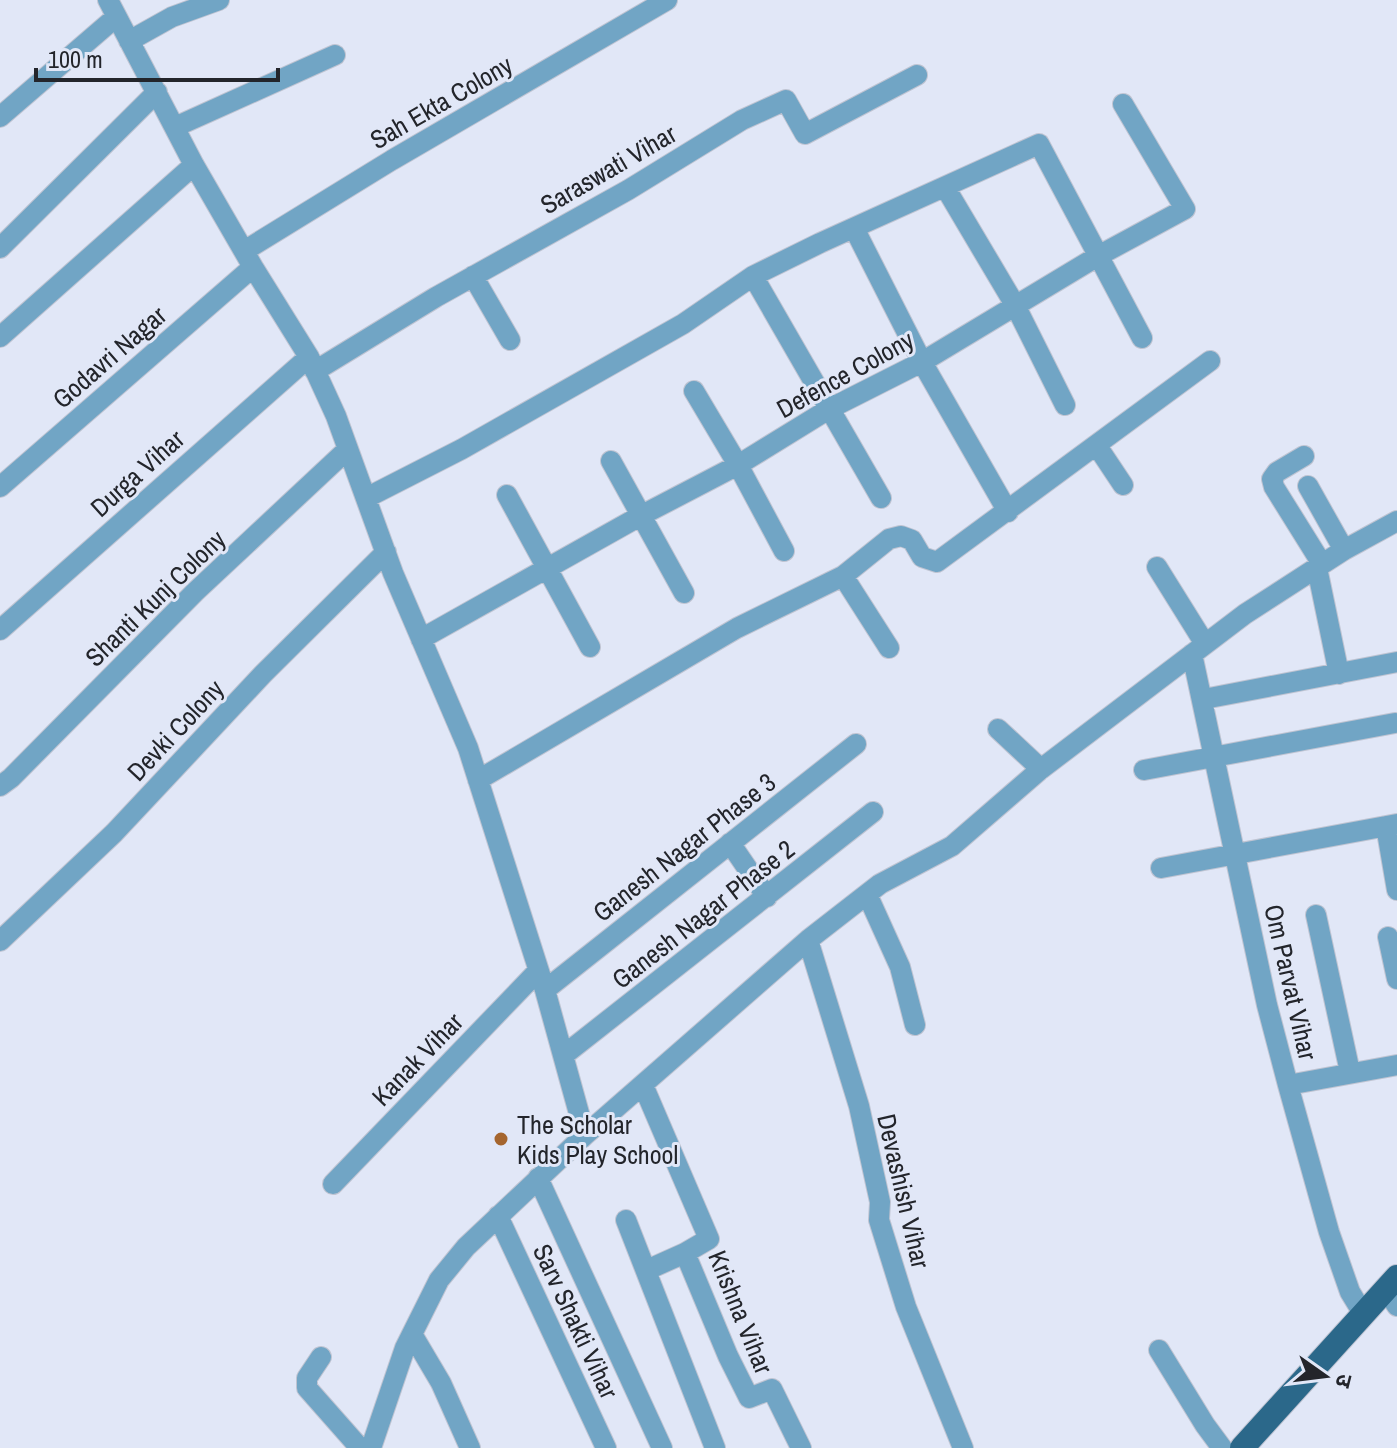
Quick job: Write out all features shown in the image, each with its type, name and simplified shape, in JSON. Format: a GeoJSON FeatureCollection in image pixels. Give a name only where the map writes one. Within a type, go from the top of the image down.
{"type":"FeatureCollection","features":[{"type":"Feature","properties":{"kind":"main road"},"geometry":{"type":"LineString","coordinates":[[1243,1448],[1364,1315],[1393,1291]]}},
{"type":"Feature","properties":{"kind":"street"},"geometry":{"type":"LineString","coordinates":[[129,41],[172,17],[219,0]]}},
{"type":"Feature","properties":{"kind":"street","name":"Sah Ekta Colony"},"geometry":{"type":"LineString","coordinates":[[248,259],[392,160],[667,0]]}},
{"type":"Feature","properties":{"kind":"street"},"geometry":{"type":"LineString","coordinates":[[0,117],[112,8],[194,165],[312,364],[348,449],[386,552],[468,748],[542,981],[585,1135]]}},
{"type":"Feature","properties":{"kind":"street"},"geometry":{"type":"LineString","coordinates":[[175,127],[335,55]]}},
{"type":"Feature","properties":{"kind":"street","name":"Saraswati Vihar"},"geometry":{"type":"LineString","coordinates":[[312,364],[628,190],[756,113],[786,100],[805,134],[917,75]]}},
{"type":"Feature","properties":{"kind":"street"},"geometry":{"type":"LineString","coordinates":[[0,248],[157,92]]}},
{"type":"Feature","properties":{"kind":"street","name":"Defence Colony"},"geometry":{"type":"LineString","coordinates":[[421,639],[738,465],[829,409],[922,362],[1098,256],[1185,209],[1123,104]]}},
{"type":"Feature","properties":{"kind":"street"},"geometry":{"type":"LineString","coordinates":[[366,498],[462,449],[683,324],[753,276],[1039,144],[1142,338]]}},
{"type":"Feature","properties":{"kind":"street"},"geometry":{"type":"LineString","coordinates":[[0,337],[194,165]]}},
{"type":"Feature","properties":{"kind":"street"},"geometry":{"type":"LineString","coordinates":[[945,187],[1015,305],[1065,405]]}},
{"type":"Feature","properties":{"kind":"street"},"geometry":{"type":"LineString","coordinates":[[854,228],[922,362],[1008,512]]}},
{"type":"Feature","properties":{"kind":"street","name":"Godavri Nagar"},"geometry":{"type":"LineString","coordinates":[[0,487],[248,259]]}},
{"type":"Feature","properties":{"kind":"street"},"geometry":{"type":"LineString","coordinates":[[473,276],[510,340]]}},
{"type":"Feature","properties":{"kind":"street"},"geometry":{"type":"LineString","coordinates":[[753,276],[881,498]]}},
{"type":"Feature","properties":{"kind":"street"},"geometry":{"type":"LineString","coordinates":[[478,780],[737,628],[843,576],[889,539],[901,536],[912,540],[922,557],[937,562],[1210,361]]}},
{"type":"Feature","properties":{"kind":"street","name":"Durga Vihar"},"geometry":{"type":"LineString","coordinates":[[0,630],[312,364]]}},
{"type":"Feature","properties":{"kind":"street"},"geometry":{"type":"LineString","coordinates":[[694,391],[784,551]]}},
{"type":"Feature","properties":{"kind":"street"},"geometry":{"type":"LineString","coordinates":[[1097,446],[1123,485]]}},
{"type":"Feature","properties":{"kind":"street","name":"Shanti Kunj Colony"},"geometry":{"type":"LineString","coordinates":[[0,786],[195,592],[348,449]]}},
{"type":"Feature","properties":{"kind":"street"},"geometry":{"type":"LineString","coordinates":[[1304,456],[1277,472],[1272,479],[1320,566],[1339,674]]}},
{"type":"Feature","properties":{"kind":"street"},"geometry":{"type":"LineString","coordinates":[[611,461],[684,593]]}},
{"type":"Feature","properties":{"kind":"street"},"geometry":{"type":"LineString","coordinates":[[1308,486],[1344,550]]}},
{"type":"Feature","properties":{"kind":"street"},"geometry":{"type":"LineString","coordinates":[[507,495],[590,647]]}},
{"type":"Feature","properties":{"kind":"street"},"geometry":{"type":"LineString","coordinates":[[371,1448],[412,1334],[439,1280],[466,1247],[585,1135],[808,940],[880,884],[952,846],[1041,769],[1284,587],[1397,521]]}},
{"type":"Feature","properties":{"kind":"street","name":"Devki Colony"},"geometry":{"type":"LineString","coordinates":[[0,941],[114,833],[263,674],[386,552]]}},
{"type":"Feature","properties":{"kind":"street","name":"Om Parvat Vihar"},"geometry":{"type":"LineString","coordinates":[[1157,567],[1199,649],[1214,757],[1267,1005],[1329,1232],[1350,1292],[1364,1315]]}},
{"type":"Feature","properties":{"kind":"street"},"geometry":{"type":"LineString","coordinates":[[843,576],[889,648]]}},
{"type":"Feature","properties":{"kind":"street"},"geometry":{"type":"LineString","coordinates":[[1204,699],[1397,662]]}},
{"type":"Feature","properties":{"kind":"street"},"geometry":{"type":"LineString","coordinates":[[1144,770],[1395,723]]}},
{"type":"Feature","properties":{"kind":"street"},"geometry":{"type":"LineString","coordinates":[[998,729],[1041,769]]}},
{"type":"Feature","properties":{"kind":"street","name":"Ganesh Nagar Phase 3"},"geometry":{"type":"LineString","coordinates":[[542,981],[730,843],[856,744]]}},
{"type":"Feature","properties":{"kind":"street","name":"Ganesh Nagar Phase 2"},"geometry":{"type":"LineString","coordinates":[[564,1055],[873,812]]}},
{"type":"Feature","properties":{"kind":"street"},"geometry":{"type":"LineString","coordinates":[[1161,868],[1392,825],[1397,890]]}},
{"type":"Feature","properties":{"kind":"street"},"geometry":{"type":"LineString","coordinates":[[730,843],[767,897]]}},
{"type":"Feature","properties":{"kind":"street"},"geometry":{"type":"LineString","coordinates":[[867,894],[900,967],[915,1025]]}},
{"type":"Feature","properties":{"kind":"street"},"geometry":{"type":"LineString","coordinates":[[1316,915],[1350,1072]]}},
{"type":"Feature","properties":{"kind":"street"},"geometry":{"type":"LineString","coordinates":[[1388,937],[1397,979]]}},
{"type":"Feature","properties":{"kind":"street","name":"Devashish Vihar"},"geometry":{"type":"LineString","coordinates":[[808,940],[859,1106],[880,1202],[879,1220],[906,1307],[963,1448]]}},
{"type":"Feature","properties":{"kind":"street","name":"Kanak Vihar"},"geometry":{"type":"LineString","coordinates":[[333,1184],[542,981]]}},
{"type":"Feature","properties":{"kind":"street"},"geometry":{"type":"LineString","coordinates":[[1288,1085],[1397,1065]]}},
{"type":"Feature","properties":{"kind":"street","name":"Krishna Vihar"},"geometry":{"type":"LineString","coordinates":[[643,1085],[709,1239],[685,1253],[728,1356],[749,1398],[772,1389],[801,1448]]}},
{"type":"Feature","properties":{"kind":"street"},"geometry":{"type":"LineString","coordinates":[[538,1178],[662,1448]]}},
{"type":"Feature","properties":{"kind":"street","name":"Sarv Shakti Vihar"},"geometry":{"type":"LineString","coordinates":[[498,1216],[606,1448]]}},
{"type":"Feature","properties":{"kind":"street"},"geometry":{"type":"LineString","coordinates":[[626,1220],[715,1448]]}},
{"type":"Feature","properties":{"kind":"street"},"geometry":{"type":"LineString","coordinates":[[647,1270],[685,1253]]}},
{"type":"Feature","properties":{"kind":"street"},"geometry":{"type":"LineString","coordinates":[[412,1334],[441,1383],[470,1448]]}},
{"type":"Feature","properties":{"kind":"street"},"geometry":{"type":"LineString","coordinates":[[1159,1350],[1222,1448]]}},
{"type":"Feature","properties":{"kind":"street"},"geometry":{"type":"LineString","coordinates":[[321,1357],[307,1378],[307,1388],[360,1448]]}},
{"type":"Feature","properties":{"kind":"place","name":"The Scholar Kids Play School"},"geometry":{"type":"Point","coordinates":[501,1139]}}]}
